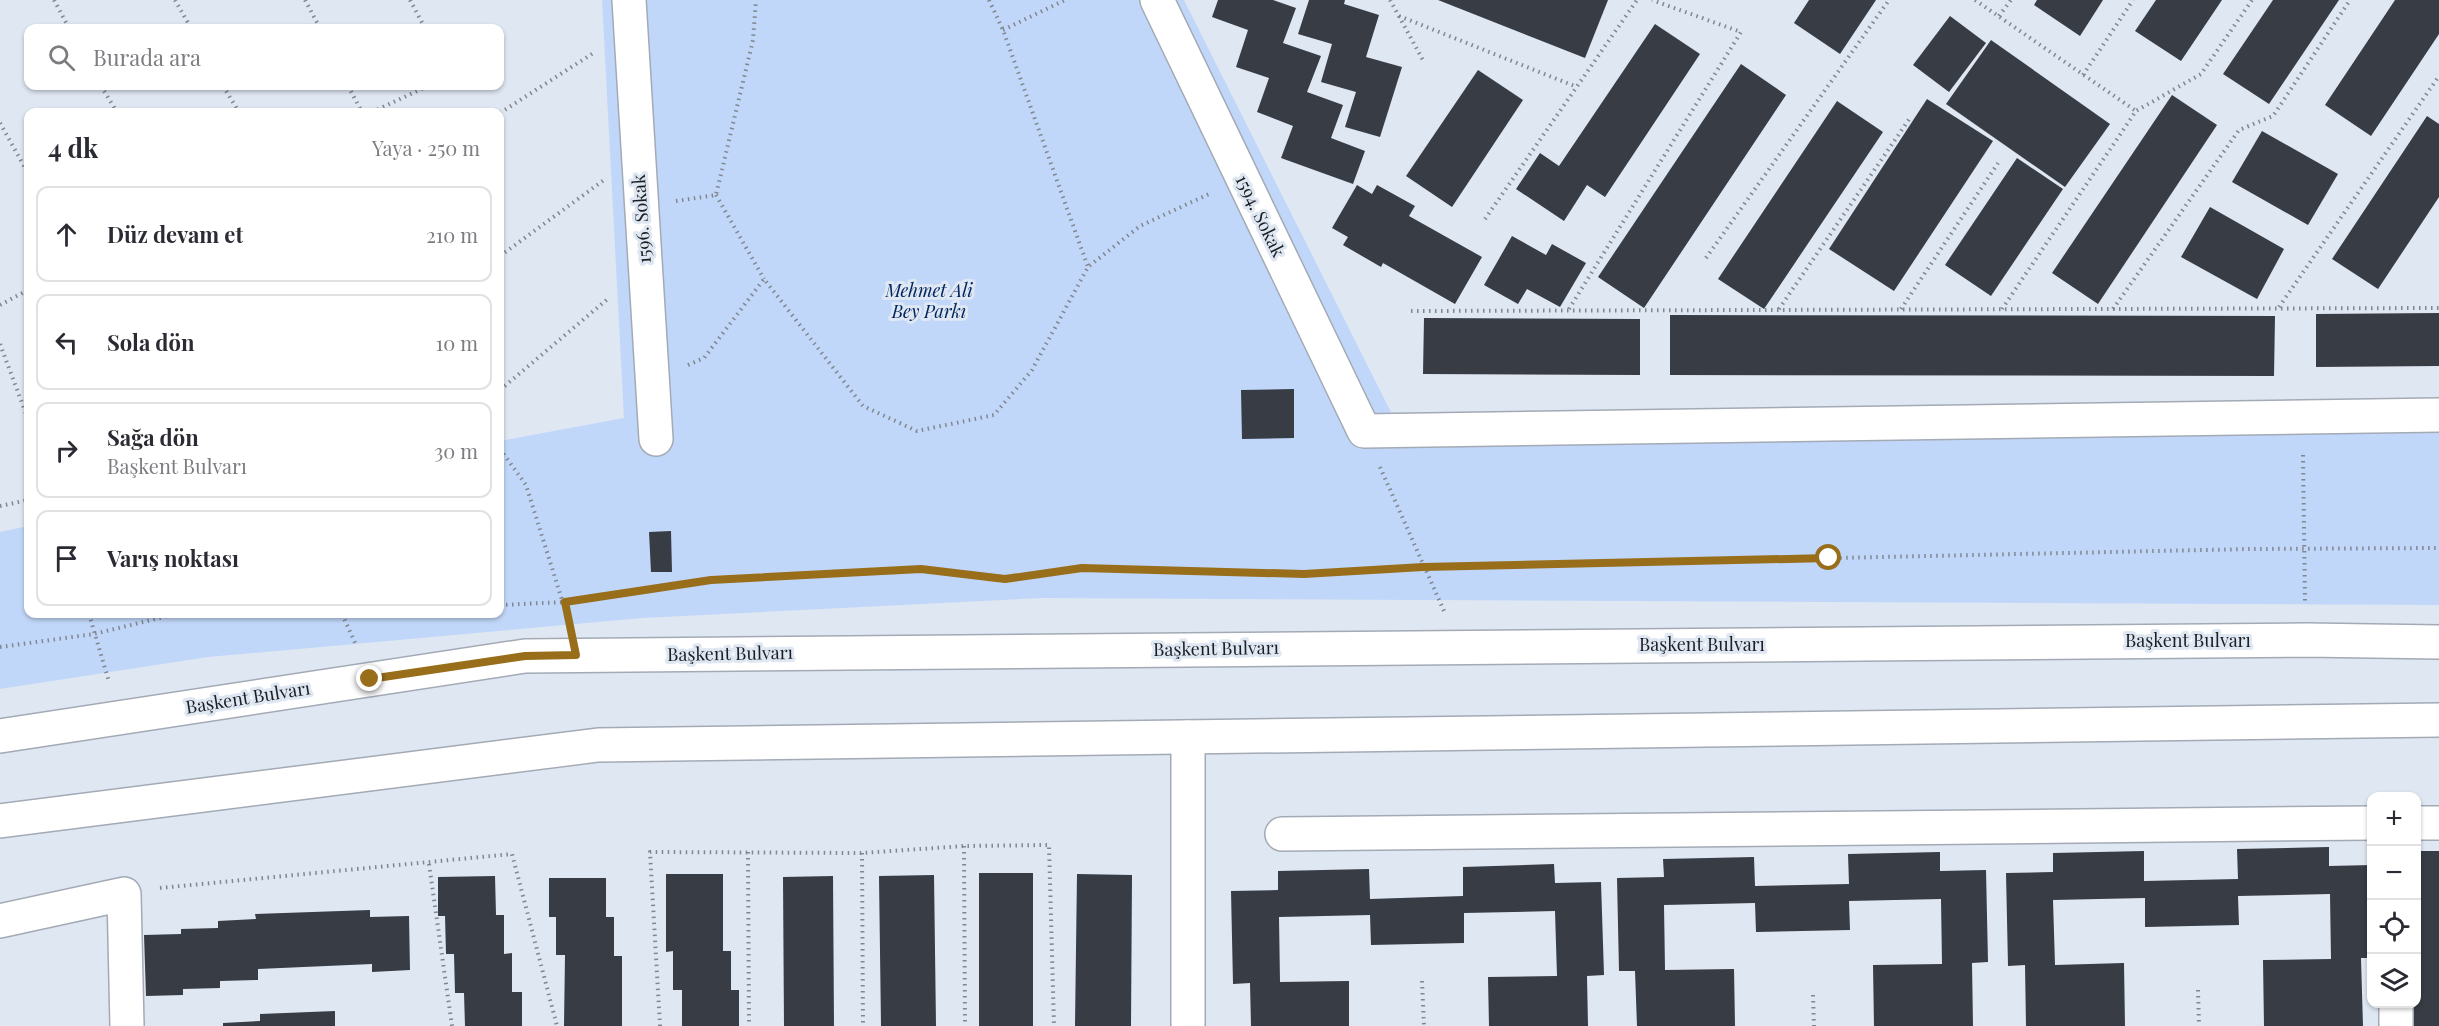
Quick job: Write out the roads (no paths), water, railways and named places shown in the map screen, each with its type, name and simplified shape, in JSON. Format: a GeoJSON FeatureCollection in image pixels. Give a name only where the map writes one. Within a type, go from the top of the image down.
{"type":"FeatureCollection","features":[{"type":"Feature","properties":{"kind":"main road","name":"1594. Sokak"},"geometry":{"type":"LineString","coordinates":[[1157,0],[1364,431],[2439,415]]}},
{"type":"Feature","properties":{"kind":"main road","name":"1596. Sokak"},"geometry":{"type":"LineString","coordinates":[[630,14],[656,439]]}},
{"type":"Feature","properties":{"kind":"main road","name":"Başkent Bulvarı"},"geometry":{"type":"LineString","coordinates":[[0,736],[525,656],[2306,640],[2439,642]]}},
{"type":"Feature","properties":{"kind":"main road"},"geometry":{"type":"LineString","coordinates":[[0,821],[598,745],[2439,720]]}},
{"type":"Feature","properties":{"kind":"main road"},"geometry":{"type":"LineString","coordinates":[[1188,737],[1188,1026]]}},
{"type":"Feature","properties":{"kind":"main road"},"geometry":{"type":"LineString","coordinates":[[1282,834],[2367,823]]}},
{"type":"Feature","properties":{"kind":"main road"},"geometry":{"type":"LineString","coordinates":[[2421,823],[2439,823]]}},
{"type":"Feature","properties":{"kind":"main road"},"geometry":{"type":"LineString","coordinates":[[0,921],[124,894],[127,1026]]}},
{"type":"Feature","properties":{"kind":"main road"},"geometry":{"type":"LineString","coordinates":[[2396,1008],[2396,1026]]}},
{"type":"Feature","properties":{"kind":"park label","name":"Mehmet Ali Bey Parkı"},"geometry":{"type":"Point","coordinates":[929,301]}}]}
